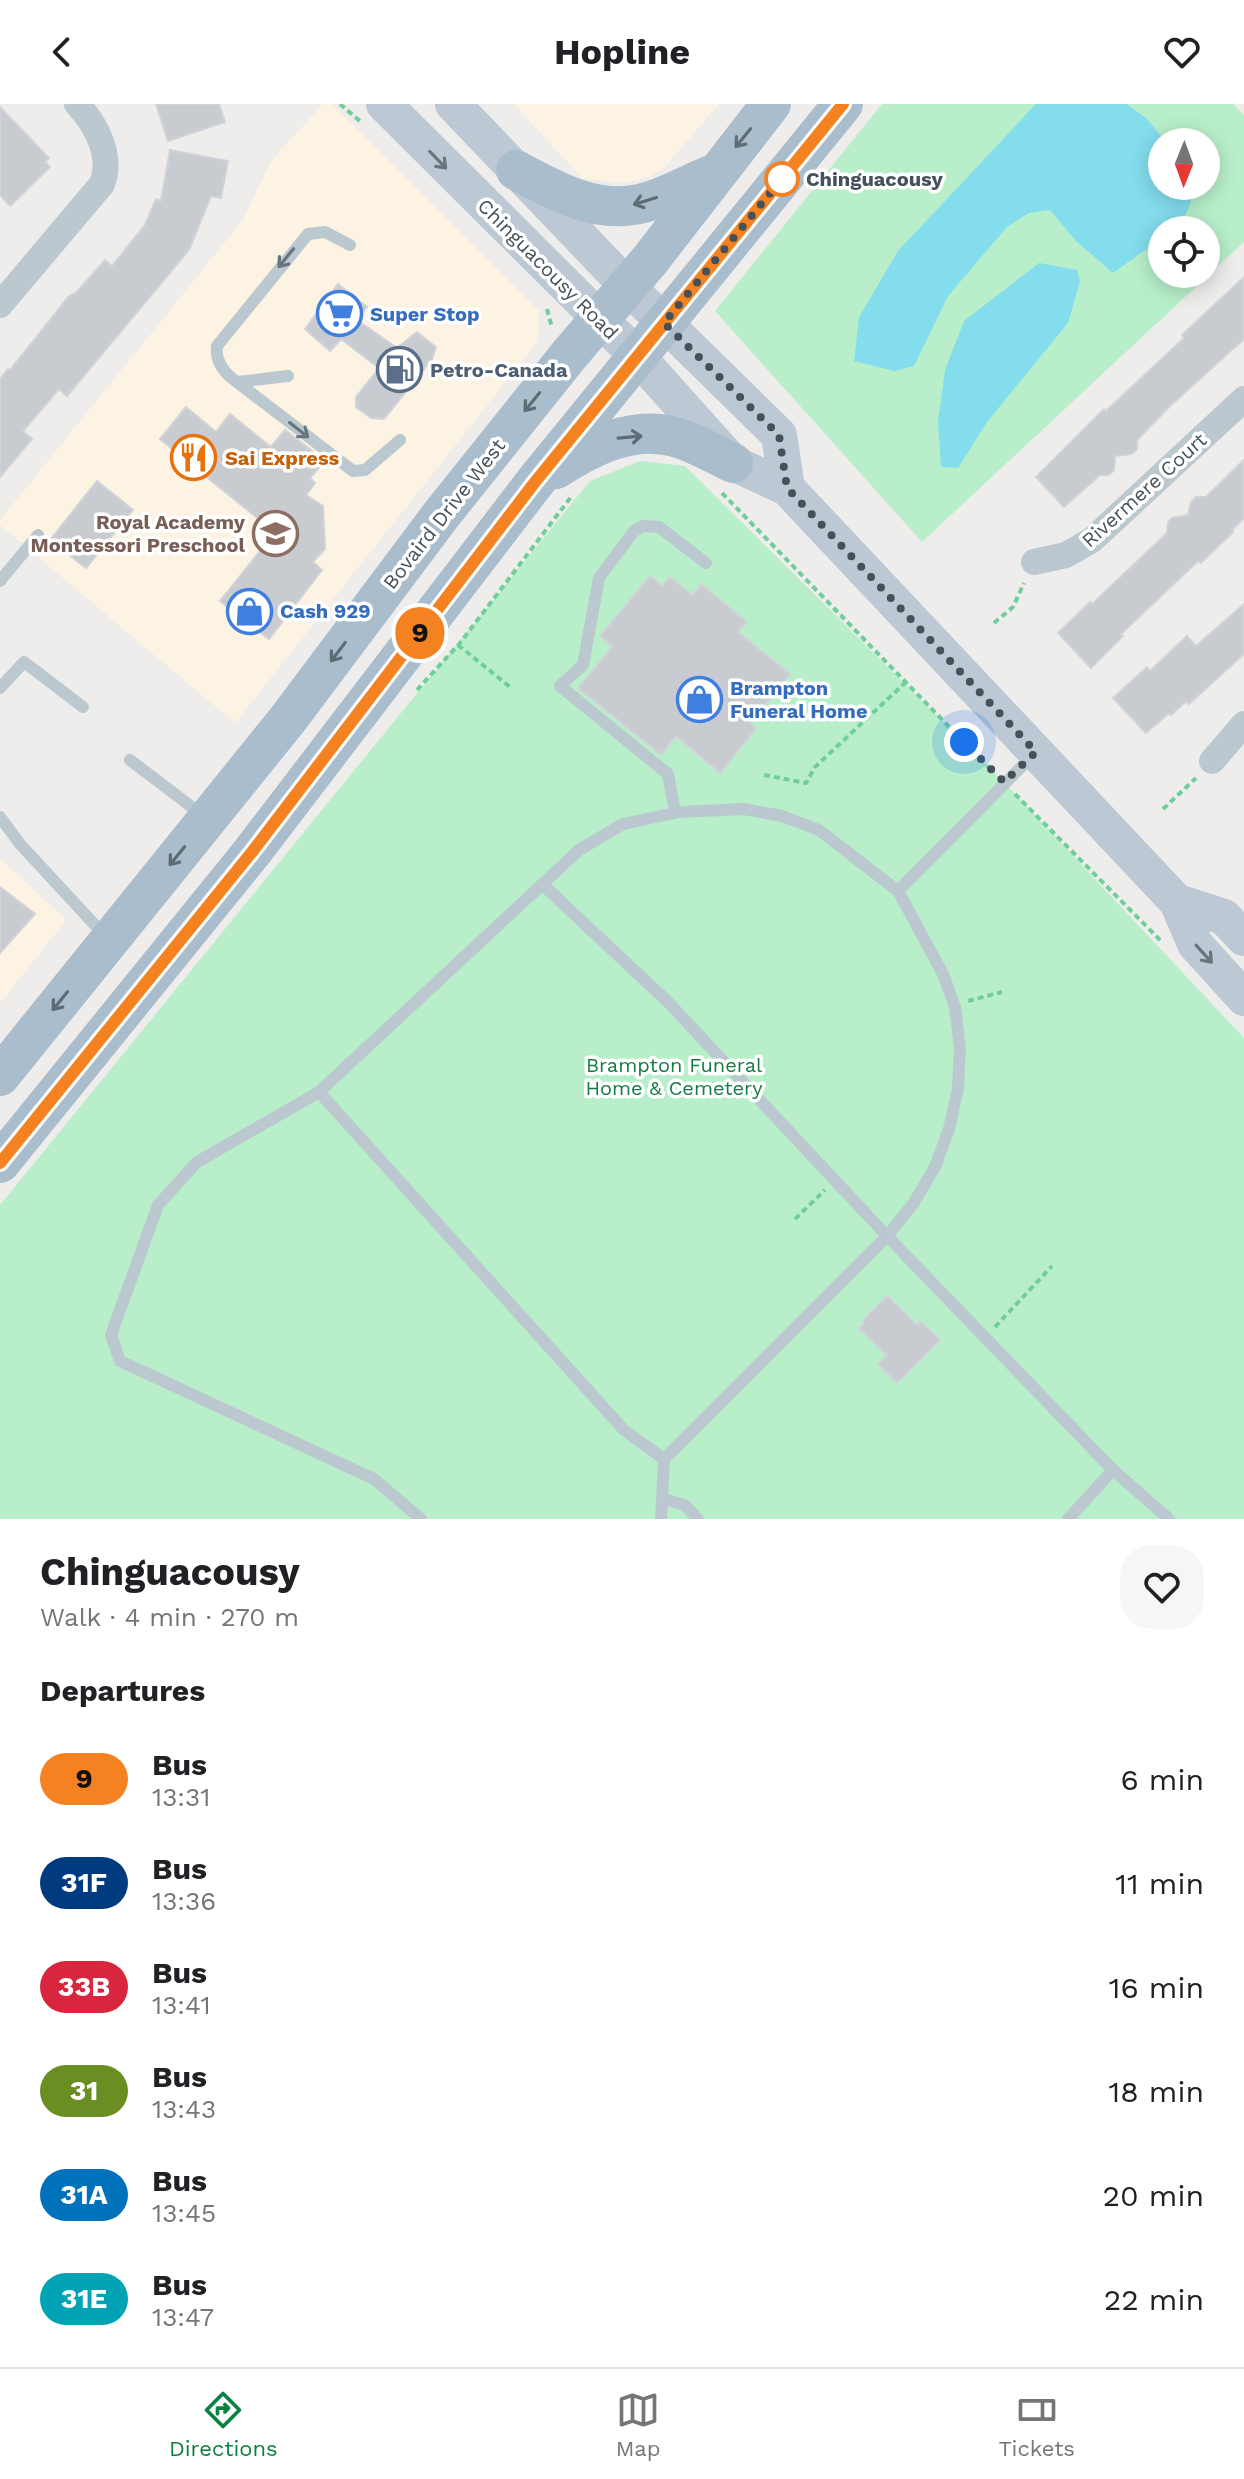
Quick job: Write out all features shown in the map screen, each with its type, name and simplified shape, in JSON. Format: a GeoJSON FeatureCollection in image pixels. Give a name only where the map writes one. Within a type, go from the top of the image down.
{"type":"FeatureCollection","features":[{"type":"Feature","properties":{"kind":"main road","name":"Chinguacousy Road"},"geometry":{"type":"LineString","coordinates":[[384,104],[637,356],[725,476],[787,488],[1177,902],[1195,944],[1244,998]]}},
{"type":"Feature","properties":{"kind":"main road"},"geometry":{"type":"LineString","coordinates":[[453,104],[627,286],[779,435],[787,488]]}},
{"type":"Feature","properties":{"kind":"main road","name":"Bovaird Drive West"},"geometry":{"type":"LineString","coordinates":[[0,1076],[288,719],[441,515],[771,104]]}},
{"type":"Feature","properties":{"kind":"main road"},"geometry":{"type":"LineString","coordinates":[[0,1163],[252,852],[535,482],[843,104]]}},
{"type":"Feature","properties":{"kind":"main road"},"geometry":{"type":"LineString","coordinates":[[516,170],[567,197],[611,205],[633,205],[717,172]]}},
{"type":"Feature","properties":{"kind":"main road"},"geometry":{"type":"LineString","coordinates":[[535,482],[585,451],[614,438],[652,435],[674,436],[725,476]]}},
{"type":"Feature","properties":{"kind":"main road"},"geometry":{"type":"LineString","coordinates":[[207,819],[252,852]]}},
{"type":"Feature","properties":{"kind":"main road","name":"Chinguacousy Road"},"geometry":{"type":"LineString","coordinates":[[1177,902],[1224,917],[1244,938]]}},
{"type":"Feature","properties":{"kind":"street"},"geometry":{"type":"LineString","coordinates":[[0,305],[102,184],[106,162],[98,133],[77,104]]}},
{"type":"Feature","properties":{"kind":"street","name":"Rivermere Court"},"geometry":{"type":"LineString","coordinates":[[1034,562],[1066,555],[1092,540],[1244,399]]}},
{"type":"Feature","properties":{"kind":"street"},"geometry":{"type":"LineString","coordinates":[[1212,761],[1244,724]]}},
{"type":"Feature","properties":{"kind":"lane"},"geometry":{"type":"LineString","coordinates":[[350,245],[325,232],[308,234],[217,346],[216,356],[226,375],[353,471],[365,470],[400,440]]}},
{"type":"Feature","properties":{"kind":"lane"},"geometry":{"type":"LineString","coordinates":[[237,382],[288,376]]}},
{"type":"Feature","properties":{"kind":"lane"},"geometry":{"type":"LineString","coordinates":[[675,812],[668,774],[560,686],[579,670],[587,653],[601,574],[638,528],[649,525],[659,527],[706,563]]}},
{"type":"Feature","properties":{"kind":"lane"},"geometry":{"type":"LineString","coordinates":[[0,581],[38,535]]}},
{"type":"Feature","properties":{"kind":"lane"},"geometry":{"type":"LineString","coordinates":[[0,688],[24,662],[83,707]]}},
{"type":"Feature","properties":{"kind":"lane"},"geometry":{"type":"LineString","coordinates":[[898,891],[1036,752]]}},
{"type":"Feature","properties":{"kind":"lane"},"geometry":{"type":"LineString","coordinates":[[130,760],[207,819]]}},
{"type":"Feature","properties":{"kind":"lane"},"geometry":{"type":"LineString","coordinates":[[421,1519],[374,1479],[120,1361],[111,1335],[158,1205],[197,1162],[319,1092],[579,850],[623,824],[675,812],[744,809],[782,816],[819,830],[898,891],[943,974],[954,1005],[960,1048],[958,1088],[949,1129],[935,1167],[913,1204],[887,1236],[664,1459],[661,1519]]}},
{"type":"Feature","properties":{"kind":"lane"},"geometry":{"type":"LineString","coordinates":[[0,817],[20,844],[109,941]]}},
{"type":"Feature","properties":{"kind":"lane"},"geometry":{"type":"LineString","coordinates":[[542,884],[668,1002],[887,1236],[1113,1470],[1169,1519]]}},
{"type":"Feature","properties":{"kind":"lane"},"geometry":{"type":"LineString","coordinates":[[319,1092],[624,1430],[664,1459]]}},
{"type":"Feature","properties":{"kind":"lane"},"geometry":{"type":"LineString","coordinates":[[1068,1519],[1113,1470]]}},
{"type":"Feature","properties":{"kind":"lane"},"geometry":{"type":"LineString","coordinates":[[663,1499],[685,1505],[698,1519]]}},
{"type":"Feature","properties":{"kind":"path"},"geometry":{"type":"LineString","coordinates":[[725,476],[906,682],[1167,948]]}},
{"type":"Feature","properties":{"kind":"path"},"geometry":{"type":"LineString","coordinates":[[994,623],[1013,607],[1034,562]]}},
{"type":"Feature","properties":{"kind":"path"},"geometry":{"type":"LineString","coordinates":[[458,645],[510,687]]}},
{"type":"Feature","properties":{"kind":"path"},"geometry":{"type":"LineString","coordinates":[[764,775],[806,783],[815,767],[906,682]]}},
{"type":"Feature","properties":{"kind":"path"},"geometry":{"type":"LineString","coordinates":[[1163,809],[1212,761]]}},
{"type":"Feature","properties":{"kind":"path"},"geometry":{"type":"LineString","coordinates":[[954,1005],[1002,992]]}},
{"type":"Feature","properties":{"kind":"path"},"geometry":{"type":"LineString","coordinates":[[795,1219],[835,1180]]}},
{"type":"Feature","properties":{"kind":"path"},"geometry":{"type":"LineString","coordinates":[[985,1337],[1052,1266]]}},
{"type":"Feature","properties":{"kind":"shaded area"},"geometry":{"type":"Polygon","coordinates":[[[323,104],[332,104],[539,311],[538,341],[235,723],[0,525],[0,520],[243,220],[271,161],[323,104]]]}},
{"type":"Feature","properties":{"kind":"shaded area"},"geometry":{"type":"Polygon","coordinates":[[[514,104],[719,104],[663,169],[625,183],[583,179],[514,104]]]}},
{"type":"Feature","properties":{"kind":"shaded area"},"geometry":{"type":"Polygon","coordinates":[[[0,858],[66,920],[0,1003],[0,858]]]}},
{"type":"Feature","properties":{"kind":"green space"},"geometry":{"type":"Polygon","coordinates":[[[882,104],[1233,104],[1244,115],[1244,242],[1220,264],[1220,216],[1148,216],[1148,288],[1195,288],[922,542],[715,311],[882,104]]]}},
{"type":"Feature","properties":{"kind":"green space","name":"Brampton Funeral Home & Cemetery"},"geometry":{"type":"Polygon","coordinates":[[[640,461],[685,466],[1004,782],[1244,1038],[1244,1519],[0,1519],[0,1205],[590,481],[640,461]]]}},
{"type":"Feature","properties":{"kind":"water"},"geometry":{"type":"Polygon","coordinates":[[[1036,104],[1127,104],[1154,128],[1148,128],[1148,200],[1191,200],[1184,216],[1148,216],[1148,248],[1113,273],[1076,241],[1050,210],[1029,213],[1007,227],[948,296],[914,366],[894,371],[854,361],[859,317],[898,251],[1036,104]]]}},
{"type":"Feature","properties":{"kind":"water"},"geometry":{"type":"Polygon","coordinates":[[[1039,263],[1077,270],[1080,281],[1068,323],[987,422],[958,468],[941,467],[938,422],[945,370],[964,321],[1039,263]]]}},
{"type":"Feature","properties":{"kind":"building"},"geometry":{"type":"Polygon","coordinates":[[[156,104],[219,104],[225,122],[168,141],[156,104]]]}},
{"type":"Feature","properties":{"kind":"building"},"geometry":{"type":"Polygon","coordinates":[[[0,107],[49,158],[45,162],[50,167],[10,206],[0,195],[0,107]]]}},
{"type":"Feature","properties":{"kind":"building"},"geometry":{"type":"Polygon","coordinates":[[[170,150],[228,161],[221,198],[211,196],[189,250],[67,396],[59,389],[23,431],[32,439],[0,477],[0,379],[69,296],[76,293],[105,260],[112,266],[145,225],[156,199],[161,201],[170,150]]]}},
{"type":"Feature","properties":{"kind":"building"},"geometry":{"type":"Polygon","coordinates":[[[1244,277],[1244,339],[1170,406],[1137,440],[1137,449],[1132,454],[1115,456],[1114,470],[1109,475],[1100,475],[1064,507],[1036,477],[1244,277]]]}},
{"type":"Feature","properties":{"kind":"building"},"geometry":{"type":"Polygon","coordinates":[[[338,284],[367,307],[357,320],[397,348],[417,332],[436,347],[432,359],[384,419],[371,418],[356,407],[356,397],[379,368],[341,339],[330,351],[305,329],[338,284]]]}},
{"type":"Feature","properties":{"kind":"building"},"geometry":{"type":"Polygon","coordinates":[[[186,407],[216,432],[230,414],[271,447],[285,430],[325,461],[310,478],[315,483],[306,495],[323,506],[325,549],[313,562],[322,570],[269,639],[220,601],[268,541],[267,526],[160,439],[186,407]]]}},
{"type":"Feature","properties":{"kind":"building"},"geometry":{"type":"Polygon","coordinates":[[[1244,460],[1244,518],[1201,563],[1198,561],[1121,634],[1123,636],[1091,668],[1058,633],[1167,533],[1168,522],[1172,518],[1188,515],[1191,502],[1196,497],[1206,497],[1244,460]]]}},
{"type":"Feature","properties":{"kind":"building"},"geometry":{"type":"Polygon","coordinates":[[[97,481],[133,510],[86,568],[50,540],[97,481]]]}},
{"type":"Feature","properties":{"kind":"building","name":"Brampton Funeral Home"},"geometry":{"type":"Polygon","coordinates":[[[650,576],[662,586],[670,577],[692,595],[701,584],[747,622],[738,632],[790,674],[750,723],[756,729],[720,773],[676,736],[661,755],[578,688],[613,646],[600,636],[650,576]]]}},
{"type":"Feature","properties":{"kind":"building"},"geometry":{"type":"Polygon","coordinates":[[[1244,604],[1244,654],[1189,704],[1186,701],[1146,733],[1113,698],[1147,667],[1150,671],[1187,636],[1196,646],[1244,604]]]}},
{"type":"Feature","properties":{"kind":"building"},"geometry":{"type":"Polygon","coordinates":[[[0,887],[35,914],[0,953],[0,887]]]}},
{"type":"Feature","properties":{"kind":"building"},"geometry":{"type":"Polygon","coordinates":[[[887,1296],[917,1325],[920,1321],[940,1340],[897,1383],[878,1364],[887,1355],[859,1328],[887,1296]]]}},
{"type":"Feature","properties":{"kind":"bus line","name":"9"},"geometry":{"type":"LineString","coordinates":[[0,1163],[252,852],[535,482],[843,104]]}},
{"type":"Feature","properties":{"kind":"place","name":"Chinguacousy"},"geometry":{"type":"Point","coordinates":[782,179]}},
{"type":"Feature","properties":{"kind":"place","name":"Super Stop"},"geometry":{"type":"Point","coordinates":[339,314]}},
{"type":"Feature","properties":{"kind":"place","name":"Petro-Canada"},"geometry":{"type":"Point","coordinates":[399,370]}},
{"type":"Feature","properties":{"kind":"place","name":"Sai Express"},"geometry":{"type":"Point","coordinates":[194,458]}},
{"type":"Feature","properties":{"kind":"place","name":"Royal Academy Montessori Preschool"},"geometry":{"type":"Point","coordinates":[276,534]}},
{"type":"Feature","properties":{"kind":"place","name":"Cash 929"},"geometry":{"type":"Point","coordinates":[249,611]}},
{"type":"Feature","properties":{"kind":"place","name":"Brampton Funeral Home"},"geometry":{"type":"Point","coordinates":[699,699]}},
{"type":"Feature","properties":{"kind":"route"},"geometry":{"type":"LineString","coordinates":[[782,179],[785,175],[664,323],[779,435],[787,488],[1036,752],[1004,782],[964,742]]}}]}
